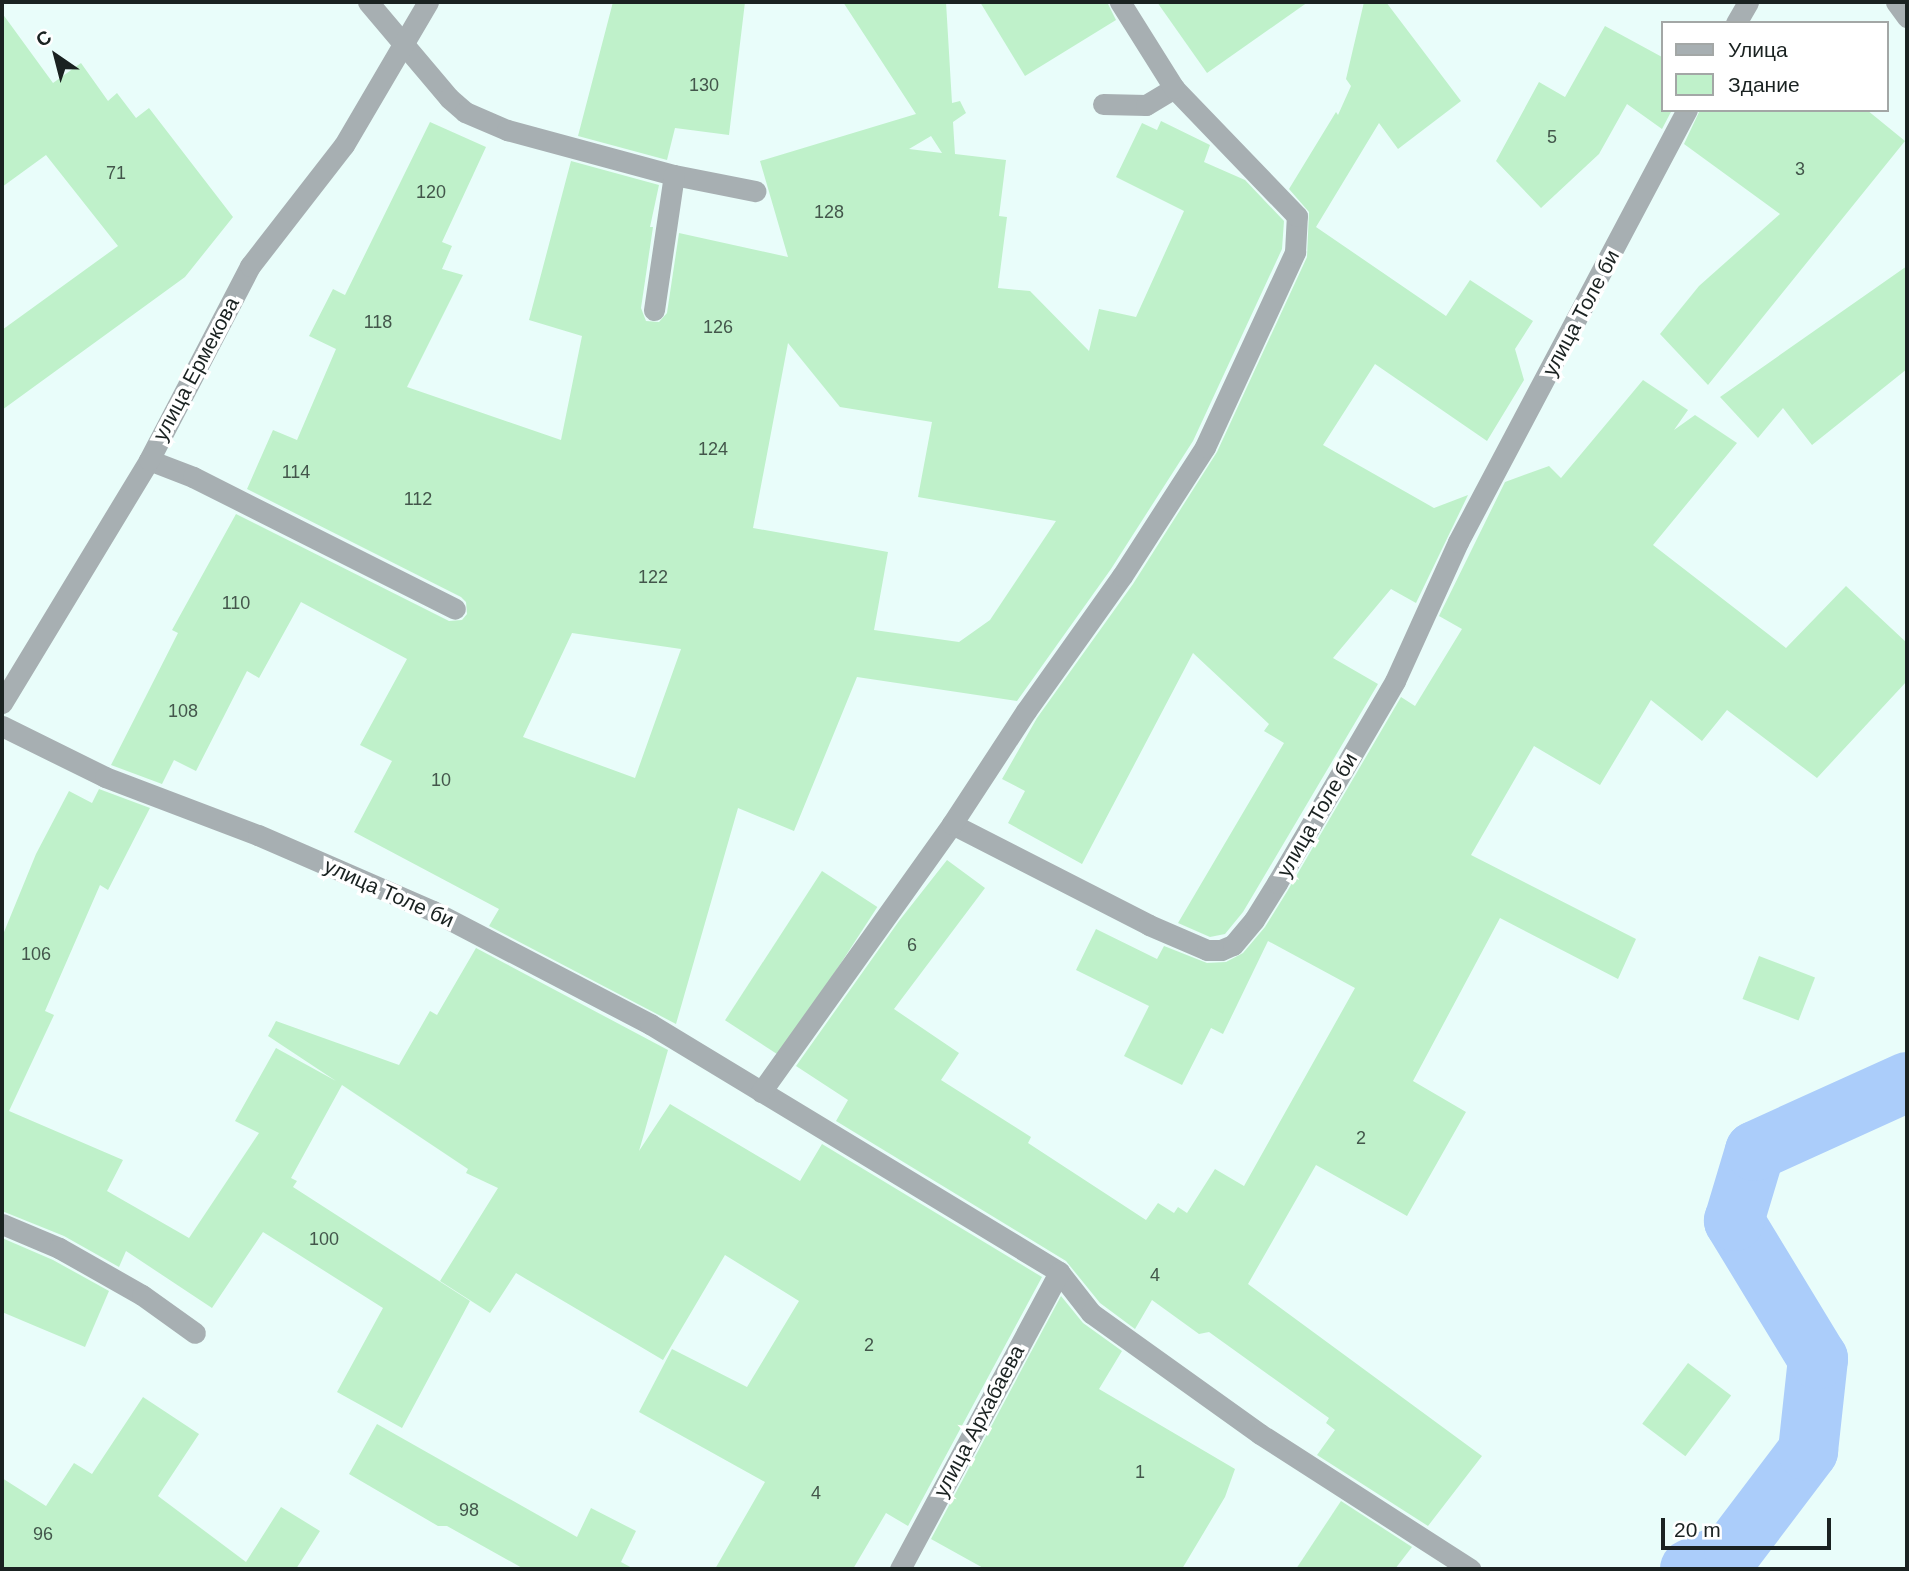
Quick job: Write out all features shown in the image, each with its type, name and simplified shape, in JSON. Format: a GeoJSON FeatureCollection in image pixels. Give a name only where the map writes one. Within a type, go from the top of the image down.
{"type":"FeatureCollection","features":[{"type":"Feature","properties":{"kind":"street"},"geometry":{"type":"LineString","coordinates":[[368,2],[449,98],[465,112],[507,130],[674,175],[755,191]]}},
{"type":"Feature","properties":{"kind":"street","name":"улица Ермекова"},"geometry":{"type":"LineString","coordinates":[[2,703],[149,460],[250,267],[344,145],[428,2]]}},
{"type":"Feature","properties":{"kind":"street"},"geometry":{"type":"LineString","coordinates":[[761,1091],[952,824],[1026,710],[1122,576],[1205,447],[1295,252],[1297,216],[1174,88],[1121,2]]}},
{"type":"Feature","properties":{"kind":"street"},"geometry":{"type":"LineString","coordinates":[[1737,21],[1748,2]]}},
{"type":"Feature","properties":{"kind":"street"},"geometry":{"type":"LineString","coordinates":[[1896,2],[1907,17]]}},
{"type":"Feature","properties":{"kind":"street"},"geometry":{"type":"LineString","coordinates":[[1103,104],[1146,105],[1174,88]]}},
{"type":"Feature","properties":{"kind":"street","name":"улица Толе би"},"geometry":{"type":"LineString","coordinates":[[952,824],[1149,925],[1207,950],[1221,950],[1233,945],[1254,920],[1277,883],[1395,681],[1458,542],[1686,112]]}},
{"type":"Feature","properties":{"kind":"street"},"geometry":{"type":"LineString","coordinates":[[654,310],[674,175]]}},
{"type":"Feature","properties":{"kind":"street"},"geometry":{"type":"LineString","coordinates":[[149,460],[193,477],[455,609]]}},
{"type":"Feature","properties":{"kind":"street","name":"улица Толе би"},"geometry":{"type":"LineString","coordinates":[[2,726],[105,777],[258,835],[433,911],[650,1024],[1059,1272]]}},
{"type":"Feature","properties":{"kind":"street"},"geometry":{"type":"LineString","coordinates":[[2,1224],[59,1248],[142,1295],[195,1333]]}},
{"type":"Feature","properties":{"kind":"street"},"geometry":{"type":"LineString","coordinates":[[1059,1272],[1091,1313],[1260,1434],[1471,1569]]}},
{"type":"Feature","properties":{"kind":"street","name":"улица Архабаева"},"geometry":{"type":"LineString","coordinates":[[900,1569],[1059,1272]]}},
{"type":"Feature","properties":{"kind":"building"},"geometry":{"type":"Polygon","coordinates":[[[613,2],[745,2],[729,135],[675,128],[667,160],[578,136],[613,2]]]}},
{"type":"Feature","properties":{"kind":"building"},"geometry":{"type":"Polygon","coordinates":[[[843,2],[946,2],[952,103],[960,101],[966,113],[953,122],[955,154],[1006,160],[999,216],[1007,217],[998,288],[1030,291],[1089,351],[1099,309],[1136,317],[1184,211],[1116,177],[1142,123],[1157,130],[1161,121],[1210,145],[1204,162],[1245,180],[1284,221],[1282,249],[1193,441],[1111,569],[1017,701],[857,677],[794,831],[738,808],[676,1024],[489,926],[499,909],[354,832],[392,761],[360,745],[407,659],[301,602],[259,678],[247,671],[196,771],[174,760],[162,784],[111,765],[178,633],[172,630],[236,514],[449,621],[462,620],[467,614],[466,602],[461,597],[247,489],[273,430],[297,440],[336,349],[309,336],[333,289],[345,295],[430,122],[486,147],[442,242],[452,246],[442,269],[463,275],[407,387],[561,440],[582,336],[529,320],[571,161],[659,185],[650,227],[653,227],[641,308],[646,321],[659,322],[667,313],[679,233],[788,257],[760,161],[916,114],[843,2]],[[931,136],[909,149],[942,153],[931,136]],[[788,343],[753,528],[888,552],[874,630],[959,642],[990,620],[1056,521],[918,497],[932,422],[840,407],[788,343]],[[572,633],[523,737],[635,778],[681,649],[572,633]]]}},
{"type":"Feature","properties":{"kind":"building"},"geometry":{"type":"Polygon","coordinates":[[[980,2],[1107,2],[1116,20],[1025,76],[980,2]]]}},
{"type":"Feature","properties":{"kind":"building"},"geometry":{"type":"Polygon","coordinates":[[[1157,2],[1308,2],[1207,73],[1157,2]]]}},
{"type":"Feature","properties":{"kind":"building"},"geometry":{"type":"Polygon","coordinates":[[[1364,2],[1386,2],[1461,101],[1398,149],[1379,123],[1316,227],[1446,316],[1470,280],[1533,321],[1515,349],[1524,380],[1487,441],[1375,364],[1323,445],[1434,508],[1468,495],[1416,603],[1391,589],[1333,658],[1378,684],[1243,912],[1225,934],[1210,937],[1178,923],[1284,743],[1264,731],[1269,724],[1193,653],[1082,864],[1008,823],[1025,791],[1002,779],[1037,718],[1133,584],[1217,452],[1307,257],[1309,212],[1289,189],[1336,112],[1338,115],[1351,86],[1346,79],[1364,2]]]}},
{"type":"Feature","properties":{"kind":"building"},"geometry":{"type":"Polygon","coordinates":[[[2,13],[53,83],[81,63],[108,101],[117,93],[136,118],[149,108],[233,217],[185,277],[2,410],[2,330],[118,246],[46,155],[2,187],[2,13]]]}},
{"type":"Feature","properties":{"kind":"building"},"geometry":{"type":"Polygon","coordinates":[[[1605,26],[1660,56],[1660,112],[1671,112],[1662,129],[1627,104],[1599,154],[1541,208],[1496,161],[1539,82],[1565,97],[1605,26]]]}},
{"type":"Feature","properties":{"kind":"building"},"geometry":{"type":"Polygon","coordinates":[[[1699,112],[1869,112],[1905,141],[1708,385],[1660,334],[1699,286],[1780,214],[1684,144],[1699,112]]]}},
{"type":"Feature","properties":{"kind":"building"},"geometry":{"type":"Polygon","coordinates":[[[1907,266],[1907,369],[1812,445],[1783,408],[1758,438],[1720,397],[1907,266]]]}},
{"type":"Feature","properties":{"kind":"building"},"geometry":{"type":"Polygon","coordinates":[[[1643,380],[1688,410],[1674,430],[1695,415],[1737,443],[1653,545],[1786,648],[1846,586],[1907,643],[1907,681],[1817,778],[1727,710],[1702,741],[1651,700],[1600,785],[1534,746],[1471,855],[1636,939],[1618,979],[1500,918],[1413,1081],[1466,1112],[1407,1216],[1316,1165],[1248,1284],[1482,1456],[1428,1526],[1317,1455],[1335,1430],[1326,1423],[1329,1418],[1209,1332],[1199,1334],[1152,1300],[1135,1329],[1100,1303],[1066,1261],[836,1121],[848,1100],[796,1066],[899,921],[947,860],[985,888],[894,1009],[959,1053],[941,1080],[1031,1137],[1028,1143],[1146,1220],[1158,1203],[1174,1213],[1178,1207],[1187,1213],[1215,1169],[1244,1186],[1355,988],[1268,941],[1223,1034],[1211,1028],[1182,1085],[1124,1056],[1149,1006],[1076,970],[1096,929],[1157,959],[1164,946],[1207,963],[1226,962],[1243,953],[1265,927],[1288,890],[1401,697],[1415,706],[1462,629],[1439,616],[1505,482],[1549,466],[1561,478],[1643,380]]]}},
{"type":"Feature","properties":{"kind":"building"},"geometry":{"type":"Polygon","coordinates":[[[99,789],[150,808],[108,890],[100,885],[45,1011],[54,1015],[9,1111],[123,1160],[107,1191],[189,1238],[259,1133],[235,1121],[276,1048],[336,1081],[268,1036],[276,1021],[399,1065],[430,1011],[437,1015],[476,948],[668,1050],[639,1151],[670,1104],[800,1181],[822,1144],[1042,1277],[908,1526],[886,1513],[853,1569],[715,1569],[765,1482],[639,1412],[672,1349],[747,1387],[799,1301],[725,1255],[663,1360],[516,1273],[490,1313],[440,1281],[498,1188],[466,1173],[468,1169],[342,1085],[291,1178],[297,1181],[293,1187],[470,1301],[402,1428],[337,1392],[383,1308],[263,1232],[212,1308],[126,1251],[119,1267],[64,1236],[2,1211],[2,937],[36,854],[69,791],[92,803],[99,789]]]}},
{"type":"Feature","properties":{"kind":"building"},"geometry":{"type":"Polygon","coordinates":[[[822,871],[877,907],[780,1056],[725,1020],[822,871]]]}},
{"type":"Feature","properties":{"kind":"building"},"geometry":{"type":"Polygon","coordinates":[[[1759,956],[1815,978],[1799,1020],[1743,999],[1759,956]]]}},
{"type":"Feature","properties":{"kind":"building"},"geometry":{"type":"Polygon","coordinates":[[[2,1238],[53,1260],[109,1291],[85,1347],[2,1312],[2,1238]]]}},
{"type":"Feature","properties":{"kind":"building"},"geometry":{"type":"Polygon","coordinates":[[[1061,1296],[1083,1323],[1122,1351],[1099,1389],[1235,1469],[1225,1497],[1182,1569],[985,1569],[931,1539],[1061,1296]]]}},
{"type":"Feature","properties":{"kind":"building"},"geometry":{"type":"Polygon","coordinates":[[[1688,1363],[1731,1395],[1685,1456],[1642,1424],[1688,1363]]]}},
{"type":"Feature","properties":{"kind":"building"},"geometry":{"type":"Polygon","coordinates":[[[143,1397],[199,1434],[158,1496],[246,1562],[281,1507],[320,1531],[296,1569],[2,1569],[2,1478],[46,1506],[74,1463],[92,1474],[143,1397]]]}},
{"type":"Feature","properties":{"kind":"building"},"geometry":{"type":"Polygon","coordinates":[[[377,1424],[577,1537],[591,1508],[636,1531],[621,1562],[634,1569],[524,1569],[447,1526],[438,1526],[349,1474],[377,1424]]]}},
{"type":"Feature","properties":{"kind":"building"},"geometry":{"type":"Polygon","coordinates":[[[1341,1501],[1412,1547],[1395,1569],[1296,1569],[1341,1501]]]}},
{"type":"Feature","properties":{"kind":"waterway"},"geometry":{"type":"LineString","coordinates":[[1690,1569],[1734,1549],[1808,1451],[1818,1359],[1734,1221],[1755,1151],[1907,1082]]}}]}
